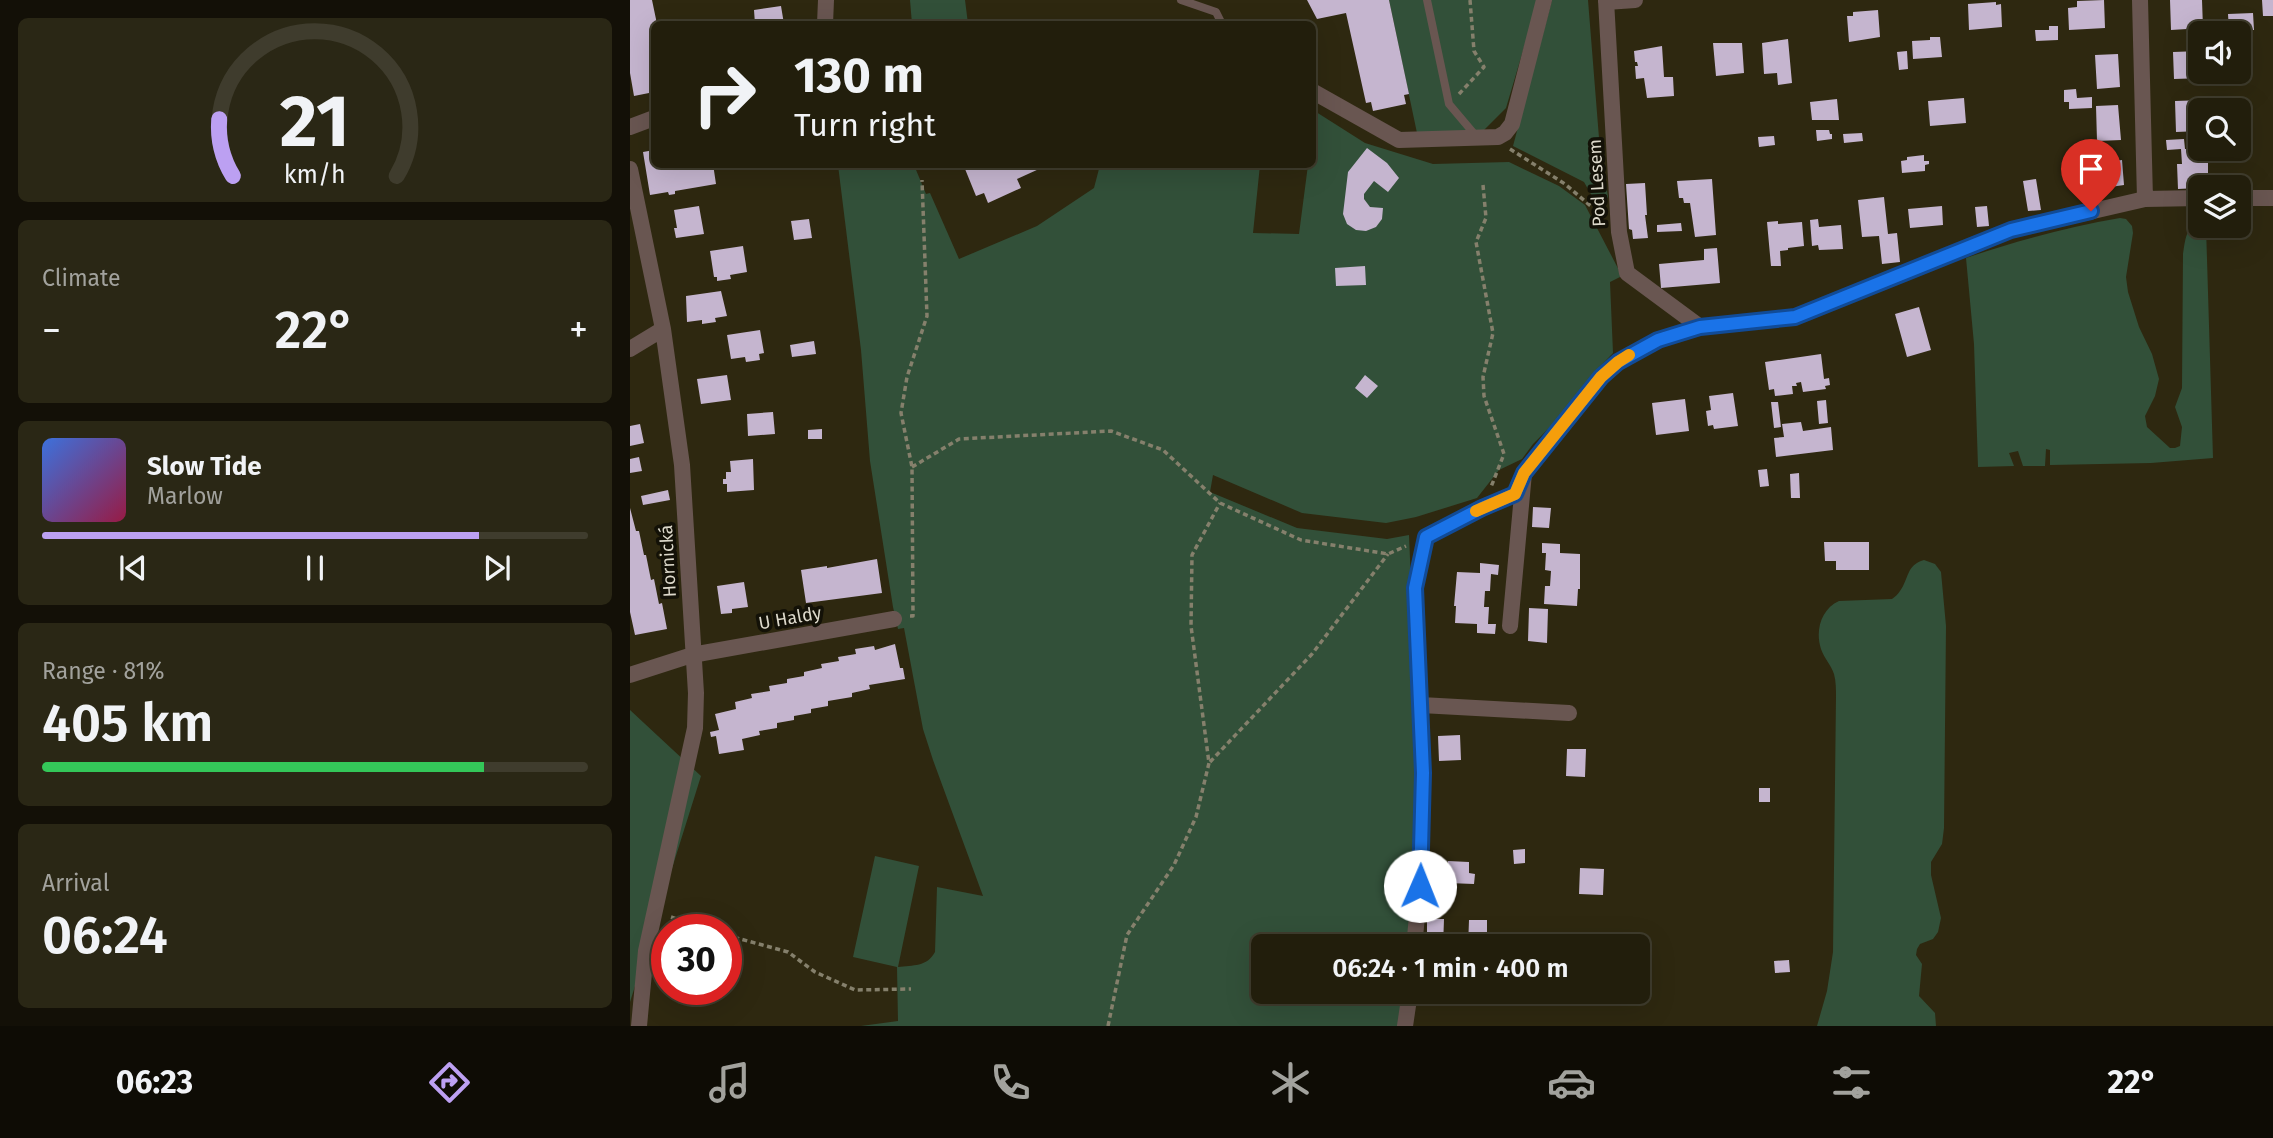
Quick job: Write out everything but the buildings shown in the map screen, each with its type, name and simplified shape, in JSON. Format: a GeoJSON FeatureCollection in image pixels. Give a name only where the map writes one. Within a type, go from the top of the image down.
{"type":"FeatureCollection","features":[{"type":"Feature","properties":{"kind":"street"},"geometry":{"type":"LineString","coordinates":[[825,21],[826,0]]}},
{"type":"Feature","properties":{"kind":"street"},"geometry":{"type":"LineString","coordinates":[[1316,93],[1399,140],[1497,137],[1506,132],[1511,124],[1544,0]]}},
{"type":"Feature","properties":{"kind":"street"},"geometry":{"type":"LineString","coordinates":[[1606,1],[1635,0]]}},
{"type":"Feature","properties":{"kind":"street"},"geometry":{"type":"LineString","coordinates":[[2140,0],[2145,199]]}},
{"type":"Feature","properties":{"kind":"street","name":"Pod Lesem"},"geometry":{"type":"LineString","coordinates":[[1606,1],[1619,233],[1627,273],[1700,327]]}},
{"type":"Feature","properties":{"kind":"street"},"geometry":{"type":"LineString","coordinates":[[630,127],[651,119]]}},
{"type":"Feature","properties":{"kind":"street","name":"Hornická"},"geometry":{"type":"LineString","coordinates":[[630,169],[663,329],[682,465],[696,693],[695,728],[646,951],[639,1026]]}},
{"type":"Feature","properties":{"kind":"street"},"geometry":{"type":"LineString","coordinates":[[1415,934],[1421,873],[1423,773],[1415,588],[1426,537],[1515,494],[1524,473],[1601,377],[1618,362],[1658,340],[1700,327],[1795,317],[2011,230],[2145,199],[2188,198]]}},
{"type":"Feature","properties":{"kind":"street"},"geometry":{"type":"LineString","coordinates":[[2251,198],[2273,198]]}},
{"type":"Feature","properties":{"kind":"street"},"geometry":{"type":"LineString","coordinates":[[630,349],[663,329]]}},
{"type":"Feature","properties":{"kind":"street"},"geometry":{"type":"LineString","coordinates":[[1510,626],[1524,473]]}},
{"type":"Feature","properties":{"kind":"street","name":"U Haldy"},"geometry":{"type":"LineString","coordinates":[[630,675],[692,655],[894,619]]}},
{"type":"Feature","properties":{"kind":"street"},"geometry":{"type":"LineString","coordinates":[[1421,705],[1569,713]]}},
{"type":"Feature","properties":{"kind":"street"},"geometry":{"type":"LineString","coordinates":[[1405,1026],[1408,1004]]}},
{"type":"Feature","properties":{"kind":"lane"},"geometry":{"type":"LineString","coordinates":[[1181,0],[1216,12],[1220,21]]}},
{"type":"Feature","properties":{"kind":"lane"},"geometry":{"type":"LineString","coordinates":[[1427,0],[1449,104],[1478,139]]}},
{"type":"Feature","properties":{"kind":"path"},"geometry":{"type":"LineString","coordinates":[[1449,104],[1484,67],[1474,51],[1470,0]]}},
{"type":"Feature","properties":{"kind":"path"},"geometry":{"type":"LineString","coordinates":[[1497,137],[1509,149],[1591,204],[1619,233]]}},
{"type":"Feature","properties":{"kind":"path"},"geometry":{"type":"LineString","coordinates":[[894,619],[913,616],[912,467],[901,413],[907,377],[927,316],[922,180]]}},
{"type":"Feature","properties":{"kind":"path"},"geometry":{"type":"LineString","coordinates":[[1482,508],[1504,454],[1485,396],[1483,377],[1493,332],[1476,242],[1486,218],[1483,185]]}},
{"type":"Feature","properties":{"kind":"path"},"geometry":{"type":"LineString","coordinates":[[912,467],[959,439],[1111,431],[1163,450],[1220,503],[1301,540],[1388,554]]}},
{"type":"Feature","properties":{"kind":"path"},"geometry":{"type":"LineString","coordinates":[[1108,1026],[1127,935],[1174,865],[1196,817],[1209,763],[1191,626],[1192,555],[1220,503]]}},
{"type":"Feature","properties":{"kind":"path"},"geometry":{"type":"LineString","coordinates":[[1209,763],[1312,654],[1388,554],[1426,537]]}},
{"type":"Feature","properties":{"kind":"path"},"geometry":{"type":"LineString","coordinates":[[656,911],[664,914]]}},
{"type":"Feature","properties":{"kind":"path"},"geometry":{"type":"LineString","coordinates":[[742,939],[789,952],[815,972],[855,990],[911,989]]}},
{"type":"Feature","properties":{"kind":"green space"},"geometry":{"type":"Polygon","coordinates":[[[910,0],[965,0],[968,21],[912,21],[910,0]]]}},
{"type":"Feature","properties":{"kind":"green space"},"geometry":{"type":"Polygon","coordinates":[[[1389,0],[1538,0],[1506,108],[1479,135],[1417,133],[1389,0]]]}},
{"type":"Feature","properties":{"kind":"green space"},"geometry":{"type":"Polygon","coordinates":[[[1552,0],[1588,0],[1599,138],[1608,197],[1603,204],[1596,203],[1584,182],[1513,146],[1552,0]]]}},
{"type":"Feature","properties":{"kind":"green space"},"geometry":{"type":"Polygon","coordinates":[[[1316,112],[1365,143],[1433,164],[1509,162],[1559,186],[1585,205],[1622,276],[1610,282],[1613,353],[1522,459],[1499,470],[1477,498],[1416,517],[1386,523],[1302,513],[1213,475],[1210,492],[1297,528],[1387,539],[1409,535],[1417,728],[1417,834],[1410,934],[1251,934],[1251,1004],[1404,1004],[1402,1026],[861,1026],[898,1021],[897,967],[853,957],[875,856],[919,866],[898,967],[924,963],[935,952],[937,887],[983,896],[923,729],[904,628],[898,629],[893,607],[870,461],[861,350],[838,168],[915,168],[926,194],[930,193],[959,259],[1037,226],[1094,188],[1099,168],[1260,168],[1253,233],[1299,234],[1308,168],[1316,168],[1316,112]]]}},
{"type":"Feature","properties":{"kind":"green space"},"geometry":{"type":"Polygon","coordinates":[[[2120,218],[2126,219],[2132,226],[2126,277],[2128,292],[2159,379],[2155,396],[2145,416],[2147,427],[2170,448],[2180,446],[2182,427],[2175,407],[2182,388],[2184,244],[2188,232],[2188,238],[2206,238],[2213,458],[2151,463],[2050,465],[2050,450],[2046,449],[2045,466],[2023,466],[2018,451],[2009,453],[2014,466],[1978,467],[1974,344],[1966,258],[2120,218]]]}},
{"type":"Feature","properties":{"kind":"green space"},"geometry":{"type":"Polygon","coordinates":[[[1924,560],[1935,564],[1941,572],[1946,626],[1944,828],[1942,844],[1931,862],[1931,875],[1941,918],[1938,932],[1933,939],[1920,944],[1916,955],[1922,964],[1919,996],[1935,1013],[1936,1026],[1817,1026],[1827,991],[1833,952],[1836,697],[1835,677],[1821,649],[1819,628],[1828,609],[1839,601],[1892,599],[1903,586],[1914,565],[1924,560]]]}},
{"type":"Feature","properties":{"kind":"green space"},"geometry":{"type":"Polygon","coordinates":[[[630,710],[701,776],[658,914],[651,914],[651,935],[630,1002],[630,710]]]}},
{"type":"Feature","properties":{"kind":"slow traffic"},"geometry":{"type":"LineString","coordinates":[[1476,511],[1515,494],[1524,473],[1601,377],[1629,355]]}},
{"type":"Feature","properties":{"kind":"route"},"geometry":{"type":"LineString","coordinates":[[1420,886],[1423,773],[1415,588],[1426,537],[1515,494],[1524,473],[1601,377],[1618,362],[1658,340],[1700,327],[1795,317],[2011,230],[2091,211]]}}]}
